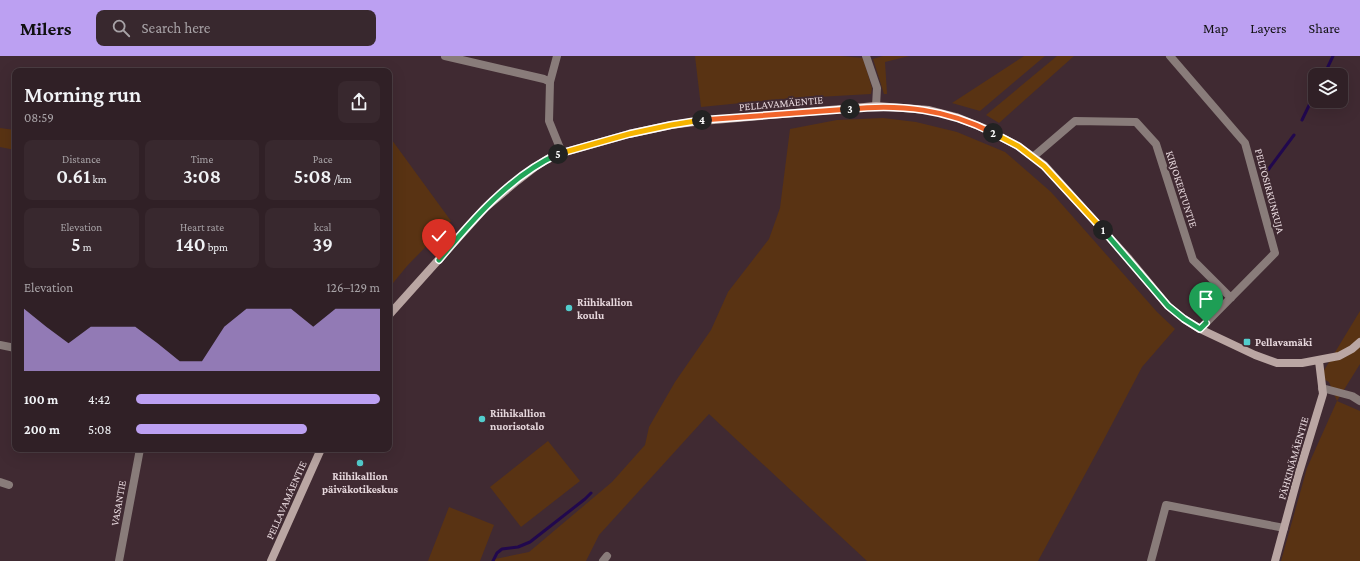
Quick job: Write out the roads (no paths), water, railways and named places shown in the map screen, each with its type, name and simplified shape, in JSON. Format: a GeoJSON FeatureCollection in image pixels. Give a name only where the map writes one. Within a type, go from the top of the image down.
{"type":"FeatureCollection","features":[{"type":"Feature","properties":{"kind":"street"},"geometry":{"type":"LineString","coordinates":[[445,56],[544,79],[550,82]]}},
{"type":"Feature","properties":{"kind":"street"},"geometry":{"type":"LineString","coordinates":[[557,56],[550,82],[549,121],[562,153]]}},
{"type":"Feature","properties":{"kind":"street"},"geometry":{"type":"LineString","coordinates":[[866,56],[877,88],[876,106]]}},
{"type":"Feature","properties":{"kind":"street","name":"PELTOSIRKUNKUJA"},"geometry":{"type":"LineString","coordinates":[[1170,56],[1246,143],[1275,253],[1200,329]]}},
{"type":"Feature","properties":{"kind":"street","name":"PELLAVAMÄENTIE"},"geometry":{"type":"LineString","coordinates":[[392,312],[491,203],[535,167],[562,153],[629,134],[702,120],[876,106],[929,110],[986,129],[1018,146],[1044,166],[1129,259],[1168,306],[1184,319],[1200,329],[1255,355],[1277,363],[1302,363],[1339,356],[1352,349],[1360,342]]}},
{"type":"Feature","properties":{"kind":"street","name":"KIRJOKERTUNTIE"},"geometry":{"type":"LineString","coordinates":[[1033,158],[1075,121],[1136,122],[1156,144],[1193,260],[1231,298]]}},
{"type":"Feature","properties":{"kind":"street"},"geometry":{"type":"LineString","coordinates":[[0,345],[12,347]]}},
{"type":"Feature","properties":{"kind":"street","name":"PÄHKINÄMÄENTIE"},"geometry":{"type":"LineString","coordinates":[[1275,561],[1298,476],[1323,394],[1319,360]]}},
{"type":"Feature","properties":{"kind":"street"},"geometry":{"type":"LineString","coordinates":[[1322,388],[1352,396],[1360,401]]}},
{"type":"Feature","properties":{"kind":"street","name":"VASANTIE"},"geometry":{"type":"LineString","coordinates":[[119,561],[139,452]]}},
{"type":"Feature","properties":{"kind":"street","name":"PELLAVAMÄENTIE"},"geometry":{"type":"LineString","coordinates":[[271,561],[320,452]]}},
{"type":"Feature","properties":{"kind":"street"},"geometry":{"type":"LineString","coordinates":[[0,482],[9,485]]}},
{"type":"Feature","properties":{"kind":"street"},"geometry":{"type":"LineString","coordinates":[[1151,561],[1166,505],[1284,528]]}},
{"type":"Feature","properties":{"kind":"waterway"},"geometry":{"type":"LineString","coordinates":[[1327,68],[1333,56]]}},
{"type":"Feature","properties":{"kind":"waterway"},"geometry":{"type":"LineString","coordinates":[[1302,120],[1308,108]]}},
{"type":"Feature","properties":{"kind":"waterway"},"geometry":{"type":"LineString","coordinates":[[1268,170],[1294,135]]}},
{"type":"Feature","properties":{"kind":"waterway"},"geometry":{"type":"LineString","coordinates":[[493,561],[497,553],[502,549],[518,547],[530,542],[591,493]]}},
{"type":"Feature","properties":{"kind":"place","name":"Riihikallion koulu"},"geometry":{"type":"Point","coordinates":[569,308]}},
{"type":"Feature","properties":{"kind":"place","name":"Pellavamäki"},"geometry":{"type":"Point","coordinates":[1247,342]}},
{"type":"Feature","properties":{"kind":"place","name":"Riihikallion nuorisotalo"},"geometry":{"type":"Point","coordinates":[482,419]}},
{"type":"Feature","properties":{"kind":"place","name":"Riihikallion päiväkotikeskus"},"geometry":{"type":"Point","coordinates":[360,463]}}]}
